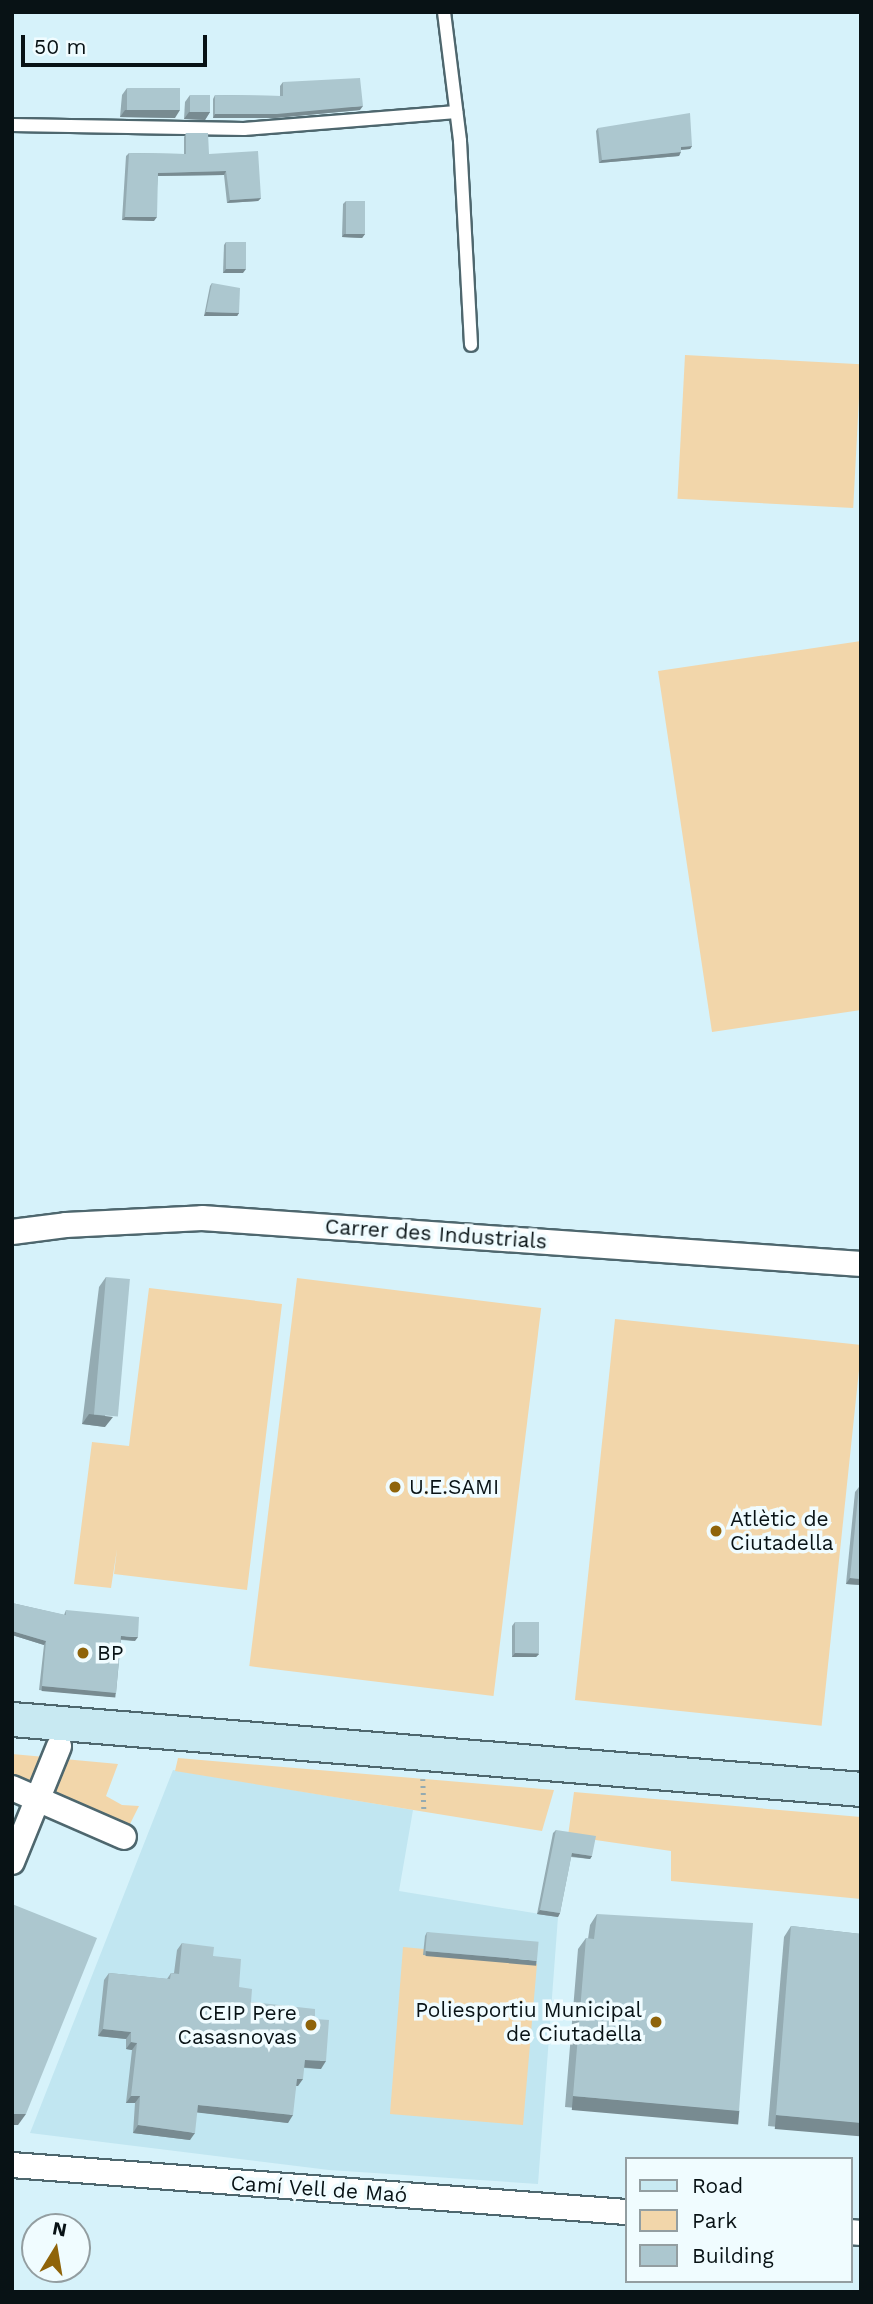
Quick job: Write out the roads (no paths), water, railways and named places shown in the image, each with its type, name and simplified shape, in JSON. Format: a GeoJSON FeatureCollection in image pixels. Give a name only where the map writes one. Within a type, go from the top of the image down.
{"type":"FeatureCollection","features":[{"type":"Feature","properties":{"kind":"main road"},"geometry":{"type":"LineString","coordinates":[[15,1718],[861,1788]]}},
{"type":"Feature","properties":{"kind":"street","name":"Carrer des Industrials"},"geometry":{"type":"LineString","coordinates":[[12,1232],[66,1225],[202,1218],[861,1264]]}},
{"type":"Feature","properties":{"kind":"street"},"geometry":{"type":"LineString","coordinates":[[12,1861],[59,1746]]}},
{"type":"Feature","properties":{"kind":"street"},"geometry":{"type":"LineString","coordinates":[[12,1788],[124,1837]]}},
{"type":"Feature","properties":{"kind":"street","name":"Camí Vell de Maó"},"geometry":{"type":"LineString","coordinates":[[12,2165],[624,2212]]}},
{"type":"Feature","properties":{"kind":"lane"},"geometry":{"type":"LineString","coordinates":[[444,12],[456,112],[471,345]]}},
{"type":"Feature","properties":{"kind":"lane"},"geometry":{"type":"LineString","coordinates":[[12,125],[244,129],[456,112]]}},
{"type":"Feature","properties":{"kind":"place","name":"U.E.SAMI"},"geometry":{"type":"Point","coordinates":[395,1487]}},
{"type":"Feature","properties":{"kind":"place","name":"Atlètic de Ciutadella"},"geometry":{"type":"Point","coordinates":[716,1531]}},
{"type":"Feature","properties":{"kind":"place","name":"BP"},"geometry":{"type":"Point","coordinates":[83,1653]}},
{"type":"Feature","properties":{"kind":"place","name":"Poliesportiu Municipal de Ciutadella"},"geometry":{"type":"Point","coordinates":[656,2022]}},
{"type":"Feature","properties":{"kind":"place","name":"CEIP Pere Casasnovas"},"geometry":{"type":"Point","coordinates":[311,2025]}}]}
